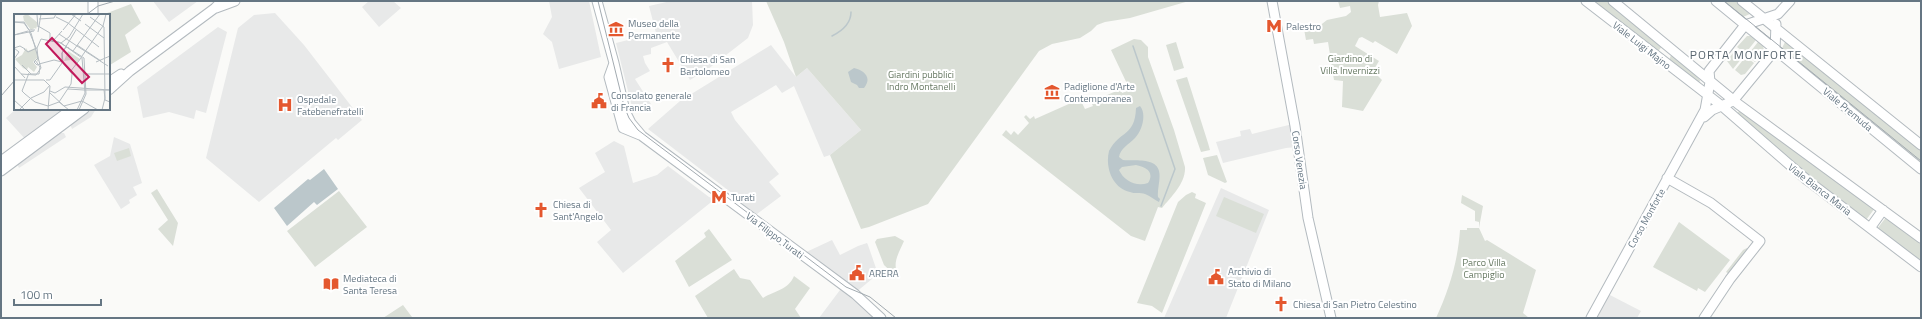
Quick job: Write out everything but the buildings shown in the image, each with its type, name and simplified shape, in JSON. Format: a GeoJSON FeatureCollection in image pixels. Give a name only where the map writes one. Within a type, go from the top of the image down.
{"type":"FeatureCollection","features":[{"type":"Feature","properties":{"kind":"street"},"geometry":{"type":"LineString","coordinates":[[110,81],[126,72],[215,8],[222,1]]}},
{"type":"Feature","properties":{"kind":"street"},"geometry":{"type":"LineString","coordinates":[[215,8],[235,1]]}},
{"type":"Feature","properties":{"kind":"street","name":"Via Filippo Turati"},"geometry":{"type":"LineString","coordinates":[[597,1],[614,63],[609,77],[627,125],[642,136],[648,137],[670,154],[676,162],[855,294],[874,315],[881,318]]}},
{"type":"Feature","properties":{"kind":"street","name":"Corso Venezia"},"geometry":{"type":"LineString","coordinates":[[1272,1],[1295,126],[1308,218],[1331,318]]}},
{"type":"Feature","properties":{"kind":"street","name":"Viale Luigi Majno"},"geometry":{"type":"LineString","coordinates":[[1586,1],[1707,95]]}},
{"type":"Feature","properties":{"kind":"street","name":"Viale Luigi Majno"},"geometry":{"type":"LineString","coordinates":[[1613,1],[1710,82]]}},
{"type":"Feature","properties":{"kind":"street","name":"Viale Premuda"},"geometry":{"type":"LineString","coordinates":[[1716,1],[1921,169]]}},
{"type":"Feature","properties":{"kind":"street","name":"Viale Premuda"},"geometry":{"type":"LineString","coordinates":[[1742,1],[1800,46],[1921,145]]}},
{"type":"Feature","properties":{"kind":"street"},"geometry":{"type":"LineString","coordinates":[[1745,25],[1778,14],[1790,1]]}},
{"type":"Feature","properties":{"kind":"street"},"geometry":{"type":"LineString","coordinates":[[1733,101],[1775,50],[1776,21],[1794,1]]}},
{"type":"Feature","properties":{"kind":"street","name":"Corso Monforte"},"geometry":{"type":"LineString","coordinates":[[1591,318],[1667,178],[1701,119],[1707,106],[1707,95],[1710,82],[1709,71],[1745,25]]}},
{"type":"Feature","properties":{"kind":"street"},"geometry":{"type":"LineString","coordinates":[[1664,63],[1671,48]]}},
{"type":"Feature","properties":{"kind":"street"},"geometry":{"type":"LineString","coordinates":[[110,72],[126,72]]}},
{"type":"Feature","properties":{"kind":"street"},"geometry":{"type":"LineString","coordinates":[[110,89],[126,72]]}},
{"type":"Feature","properties":{"kind":"street","name":"Viale Bianca Maria"},"geometry":{"type":"LineString","coordinates":[[1710,82],[1733,101],[1921,238]]}},
{"type":"Feature","properties":{"kind":"street","name":"Viale Bianca Maria"},"geometry":{"type":"LineString","coordinates":[[1707,95],[1722,106],[1807,180],[1921,267]]}},
{"type":"Feature","properties":{"kind":"street","name":"Corso Monforte"},"geometry":{"type":"LineString","coordinates":[[1701,119],[1712,110],[1733,101]]}},
{"type":"Feature","properties":{"kind":"street"},"geometry":{"type":"LineString","coordinates":[[1,161],[71,110]]}},
{"type":"Feature","properties":{"kind":"street"},"geometry":{"type":"LineString","coordinates":[[1,171],[83,110]]}},
{"type":"Feature","properties":{"kind":"street"},"geometry":{"type":"LineString","coordinates":[[1667,178],[1711,203],[1760,241],[1730,279],[1704,318]]}},
{"type":"Feature","properties":{"kind":"street"},"geometry":{"type":"LineString","coordinates":[[1870,228],[1883,210]]}},
{"type":"Feature","properties":{"kind":"shaded area"},"geometry":{"type":"Polygon","coordinates":[[[153,1],[198,1],[169,22],[153,1]]]}},
{"type":"Feature","properties":{"kind":"shaded area"},"geometry":{"type":"Polygon","coordinates":[[[369,1],[393,1],[401,8],[379,27],[362,7],[369,1]]]}},
{"type":"Feature","properties":{"kind":"shaded area"},"geometry":{"type":"Polygon","coordinates":[[[549,1],[589,1],[601,57],[559,69],[552,42],[543,34],[552,17],[549,1]]]}},
{"type":"Feature","properties":{"kind":"shaded area"},"geometry":{"type":"Polygon","coordinates":[[[671,1],[752,1],[753,25],[748,38],[708,69],[690,80],[667,42],[651,48],[651,54],[643,56],[650,71],[635,79],[651,104],[643,110],[632,107],[616,43],[656,33],[649,6],[671,1]]]}},
{"type":"Feature","properties":{"kind":"shaded area","name":"Ospedale Fatebenefratelli"},"geometry":{"type":"Polygon","coordinates":[[[275,13],[304,45],[362,120],[338,140],[336,138],[259,202],[206,158],[238,28],[254,15],[275,13]]]}},
{"type":"Feature","properties":{"kind":"shaded area"},"geometry":{"type":"Polygon","coordinates":[[[218,27],[227,32],[206,113],[196,110],[194,119],[169,112],[143,118],[137,87],[218,27]]]}},
{"type":"Feature","properties":{"kind":"shaded area"},"geometry":{"type":"Polygon","coordinates":[[[771,45],[796,77],[807,68],[861,130],[830,155],[824,157],[794,86],[782,93],[776,85],[731,112],[735,120],[779,174],[769,182],[781,196],[753,217],[730,201],[733,194],[648,129],[680,101],[771,45]]]}},
{"type":"Feature","properties":{"kind":"shaded area"},"geometry":{"type":"Polygon","coordinates":[[[854,68],[861,70],[867,77],[868,81],[864,88],[859,88],[851,82],[848,72],[854,68]]]}},
{"type":"Feature","properties":{"kind":"shaded area"},"geometry":{"type":"Polygon","coordinates":[[[1140,106],[1142,109],[1142,127],[1138,135],[1125,147],[1119,157],[1123,160],[1149,162],[1157,167],[1159,171],[1159,202],[1143,193],[1132,193],[1124,190],[1114,181],[1109,170],[1109,151],[1113,144],[1130,129],[1135,117],[1136,108],[1140,106]],[[1136,165],[1122,167],[1119,170],[1127,180],[1135,184],[1148,183],[1150,173],[1136,165]]]}},
{"type":"Feature","properties":{"kind":"shaded area"},"geometry":{"type":"Polygon","coordinates":[[[15,110],[69,110],[26,140],[6,118],[15,110]]]}},
{"type":"Feature","properties":{"kind":"shaded area"},"geometry":{"type":"Polygon","coordinates":[[[91,110],[95,110],[91,117],[72,129],[70,124],[91,110]]]}},
{"type":"Feature","properties":{"kind":"shaded area"},"geometry":{"type":"Polygon","coordinates":[[[1293,124],[1297,147],[1286,148],[1223,163],[1216,142],[1241,136],[1240,131],[1250,129],[1252,134],[1293,124]]]}},
{"type":"Feature","properties":{"kind":"shaded area"},"geometry":{"type":"Polygon","coordinates":[[[59,133],[64,133],[66,137],[19,168],[17,164],[59,133]]]}},
{"type":"Feature","properties":{"kind":"shaded area"},"geometry":{"type":"Polygon","coordinates":[[[114,137],[130,144],[142,183],[133,187],[137,195],[129,200],[130,203],[121,209],[94,165],[110,156],[114,137]]]}},
{"type":"Feature","properties":{"kind":"shaded area"},"geometry":{"type":"Polygon","coordinates":[[[614,141],[624,146],[633,183],[657,175],[668,166],[709,197],[715,199],[623,273],[597,242],[611,230],[579,188],[605,172],[595,153],[614,141]]]}},
{"type":"Feature","properties":{"kind":"shaded area"},"geometry":{"type":"Polygon","coordinates":[[[324,169],[338,189],[317,205],[314,202],[287,226],[274,208],[308,179],[310,180],[324,169]]]}},
{"type":"Feature","properties":{"kind":"shaded area"},"geometry":{"type":"Polygon","coordinates":[[[1221,188],[1269,210],[1226,318],[1164,318],[1221,188]]]}},
{"type":"Feature","properties":{"kind":"shaded area"},"geometry":{"type":"Polygon","coordinates":[[[832,240],[840,255],[858,246],[867,243],[868,245],[878,274],[855,293],[802,254],[832,240]]]}},
{"type":"Feature","properties":{"kind":"shaded area"},"geometry":{"type":"Polygon","coordinates":[[[843,286],[872,312],[874,318],[819,318],[843,286]]]}},
{"type":"Feature","properties":{"kind":"shaded area"},"geometry":{"type":"Polygon","coordinates":[[[1606,293],[1641,311],[1637,318],[1597,318],[1593,316],[1606,293]]]}},
{"type":"Feature","properties":{"kind":"green space","name":"Giardini pubblici Indro Montanelli"},"geometry":{"type":"Polygon","coordinates":[[[766,1],[1189,1],[1130,18],[1105,22],[1097,25],[1080,38],[1052,44],[1039,51],[928,204],[861,229],[830,155],[861,130],[807,68],[796,77],[784,42],[766,1]]]}},
{"type":"Feature","properties":{"kind":"green space","name":"Giardino di Villa Invernizzi"},"geometry":{"type":"Polygon","coordinates":[[[1338,1],[1379,1],[1378,5],[1380,17],[1407,13],[1412,26],[1397,54],[1375,41],[1373,43],[1362,37],[1359,38],[1355,46],[1379,61],[1373,71],[1382,80],[1363,111],[1342,107],[1343,81],[1334,80],[1328,42],[1314,44],[1313,39],[1306,40],[1304,29],[1318,27],[1327,20],[1346,16],[1351,12],[1350,6],[1340,8],[1338,1]]]}},
{"type":"Feature","properties":{"kind":"green space"},"geometry":{"type":"Polygon","coordinates":[[[1592,1],[1607,1],[1663,45],[1656,54],[1592,1]]]}},
{"type":"Feature","properties":{"kind":"green space"},"geometry":{"type":"Polygon","coordinates":[[[1721,1],[1737,1],[1752,13],[1741,18],[1721,1]]]}},
{"type":"Feature","properties":{"kind":"green space"},"geometry":{"type":"Polygon","coordinates":[[[131,4],[141,23],[125,35],[131,52],[110,65],[110,14],[105,14],[131,4]]]}},
{"type":"Feature","properties":{"kind":"green space"},"geometry":{"type":"Polygon","coordinates":[[[1747,36],[1751,36],[1756,40],[1748,50],[1742,51],[1737,47],[1747,36]]]}},
{"type":"Feature","properties":{"kind":"green space"},"geometry":{"type":"Polygon","coordinates":[[[1134,39],[1141,40],[1148,47],[1148,57],[1174,130],[1185,167],[1185,173],[1181,184],[1162,208],[1158,207],[1145,241],[1131,236],[1002,135],[1006,130],[1011,135],[1014,131],[1018,135],[1029,123],[1024,117],[1026,115],[1030,119],[1034,116],[1035,119],[1080,99],[1085,109],[1093,106],[1091,102],[1121,89],[1122,93],[1130,90],[1111,50],[1134,39]]]}},
{"type":"Feature","properties":{"kind":"green space"},"geometry":{"type":"Polygon","coordinates":[[[1786,40],[1921,150],[1921,165],[1781,50],[1786,40]]]}},
{"type":"Feature","properties":{"kind":"green space"},"geometry":{"type":"Polygon","coordinates":[[[1176,42],[1184,68],[1174,71],[1166,45],[1176,42]]]}},
{"type":"Feature","properties":{"kind":"green space"},"geometry":{"type":"Polygon","coordinates":[[[1758,42],[1763,46],[1764,50],[1755,62],[1750,58],[1750,52],[1758,42]]]}},
{"type":"Feature","properties":{"kind":"green space"},"geometry":{"type":"Polygon","coordinates":[[[1736,49],[1741,53],[1742,58],[1733,69],[1727,61],[1736,49]]]}},
{"type":"Feature","properties":{"kind":"green space"},"geometry":{"type":"Polygon","coordinates":[[[1672,53],[1700,80],[1699,83],[1669,60],[1672,53]]]}},
{"type":"Feature","properties":{"kind":"green space"},"geometry":{"type":"Polygon","coordinates":[[[1749,59],[1754,63],[1745,74],[1741,75],[1735,70],[1743,60],[1749,59]]]}},
{"type":"Feature","properties":{"kind":"green space"},"geometry":{"type":"Polygon","coordinates":[[[1187,77],[1210,150],[1201,152],[1176,80],[1187,77]]]}},
{"type":"Feature","properties":{"kind":"green space"},"geometry":{"type":"Polygon","coordinates":[[[1739,111],[1769,130],[1875,208],[1866,220],[1800,170],[1737,114],[1739,111]]]}},
{"type":"Feature","properties":{"kind":"green space"},"geometry":{"type":"Polygon","coordinates":[[[129,148],[131,156],[117,161],[114,153],[129,148]]]}},
{"type":"Feature","properties":{"kind":"green space"},"geometry":{"type":"Polygon","coordinates":[[[1217,155],[1227,182],[1225,183],[1208,175],[1203,158],[1217,155]]]}},
{"type":"Feature","properties":{"kind":"green space"},"geometry":{"type":"Polygon","coordinates":[[[157,189],[178,223],[173,246],[158,229],[168,220],[151,193],[157,189]]]}},
{"type":"Feature","properties":{"kind":"green space"},"geometry":{"type":"Polygon","coordinates":[[[339,191],[367,227],[315,267],[287,231],[339,191]]]}},
{"type":"Feature","properties":{"kind":"green space"},"geometry":{"type":"Polygon","coordinates":[[[1192,192],[1196,194],[1195,198],[1206,203],[1162,313],[1152,306],[1137,303],[1178,202],[1192,192]]]}},
{"type":"Feature","properties":{"kind":"green space"},"geometry":{"type":"Polygon","coordinates":[[[1462,195],[1483,206],[1479,228],[1479,222],[1475,221],[1475,211],[1461,203],[1462,195]]]}},
{"type":"Feature","properties":{"kind":"green space"},"geometry":{"type":"Polygon","coordinates":[[[1224,197],[1264,214],[1256,233],[1216,216],[1224,197]]]}},
{"type":"Feature","properties":{"kind":"green space"},"geometry":{"type":"Polygon","coordinates":[[[1887,216],[1921,241],[1921,262],[1877,229],[1887,216]]]}},
{"type":"Feature","properties":{"kind":"green space"},"geometry":{"type":"Polygon","coordinates":[[[1679,222],[1730,260],[1705,292],[1698,288],[1697,291],[1653,267],[1679,222]]]}},
{"type":"Feature","properties":{"kind":"green space","name":"Parco Villa Campiglio"},"geometry":{"type":"Polygon","coordinates":[[[1467,228],[1479,228],[1485,241],[1487,240],[1536,270],[1523,313],[1529,318],[1436,318],[1452,275],[1460,230],[1467,230],[1467,228]]]}},
{"type":"Feature","properties":{"kind":"green space"},"geometry":{"type":"Polygon","coordinates":[[[709,229],[732,260],[689,287],[675,261],[706,237],[704,233],[709,229]]]}},
{"type":"Feature","properties":{"kind":"green space"},"geometry":{"type":"Polygon","coordinates":[[[895,236],[904,241],[896,263],[899,276],[898,278],[884,265],[875,242],[877,239],[895,236]]]}},
{"type":"Feature","properties":{"kind":"green space"},"geometry":{"type":"Polygon","coordinates":[[[1748,249],[1729,274],[1726,272],[1743,250],[1748,249]]]}},
{"type":"Feature","properties":{"kind":"green space"},"geometry":{"type":"Polygon","coordinates":[[[734,269],[740,278],[750,280],[763,298],[785,287],[794,276],[810,288],[795,309],[801,318],[708,318],[695,296],[734,269]]]}},
{"type":"Feature","properties":{"kind":"green space"},"geometry":{"type":"Polygon","coordinates":[[[403,305],[412,317],[383,318],[403,305]]]}},
{"type":"Feature","properties":{"kind":"waterway"},"geometry":{"type":"LineString","coordinates":[[832,36],[848,24],[851,12]]}},
{"type":"Feature","properties":{"kind":"waterway"},"geometry":{"type":"LineString","coordinates":[[1133,46],[1175,169],[1161,206]]}},
{"type":"Feature","properties":{"kind":"tram line"},"geometry":{"type":"LineString","coordinates":[[87,14],[98,6],[115,1]]}},
{"type":"Feature","properties":{"kind":"tram line"},"geometry":{"type":"LineString","coordinates":[[598,1],[624,106],[629,118],[638,130],[846,287],[870,297],[896,318]]}},
{"type":"Feature","properties":{"kind":"tram line"},"geometry":{"type":"LineString","coordinates":[[1724,1],[1921,161]]}},
{"type":"Feature","properties":{"kind":"tram line"},"geometry":{"type":"LineString","coordinates":[[1,96],[14,81]]}},
{"type":"Feature","properties":{"kind":"place","name":"Palestro"},"geometry":{"type":"Point","coordinates":[1274,26]}},
{"type":"Feature","properties":{"kind":"place","name":"Museo della Permanente"},"geometry":{"type":"Point","coordinates":[616,29]}},
{"type":"Feature","properties":{"kind":"place","name":"Chiesa di San Bartolomeo"},"geometry":{"type":"Point","coordinates":[668,65]}},
{"type":"Feature","properties":{"kind":"place","name":"Padiglione d'Arte Contemporanea"},"geometry":{"type":"Point","coordinates":[1052,92]}},
{"type":"Feature","properties":{"kind":"place","name":"Consolato generale di Francia"},"geometry":{"type":"Point","coordinates":[599,101]}},
{"type":"Feature","properties":{"kind":"place","name":"Ospedale Fatebenefratelli"},"geometry":{"type":"Point","coordinates":[285,105]}},
{"type":"Feature","properties":{"kind":"place","name":"Turati"},"geometry":{"type":"Point","coordinates":[719,197]}},
{"type":"Feature","properties":{"kind":"place","name":"Chiesa di Sant'Angelo"},"geometry":{"type":"Point","coordinates":[541,210]}},
{"type":"Feature","properties":{"kind":"place","name":"ARERA"},"geometry":{"type":"Point","coordinates":[857,273]}},
{"type":"Feature","properties":{"kind":"place","name":"Archivio di Stato di Milano"},"geometry":{"type":"Point","coordinates":[1216,277]}},
{"type":"Feature","properties":{"kind":"place","name":"Mediateca di Santa Teresa"},"geometry":{"type":"Point","coordinates":[331,284]}},
{"type":"Feature","properties":{"kind":"place","name":"Chiesa di San Pietro Celestino"},"geometry":{"type":"Point","coordinates":[1281,304]}},
{"type":"Feature","properties":{"kind":"district","name":"PORTA MONFORTE"},"geometry":{"type":"Point","coordinates":[1746,55]}}]}
